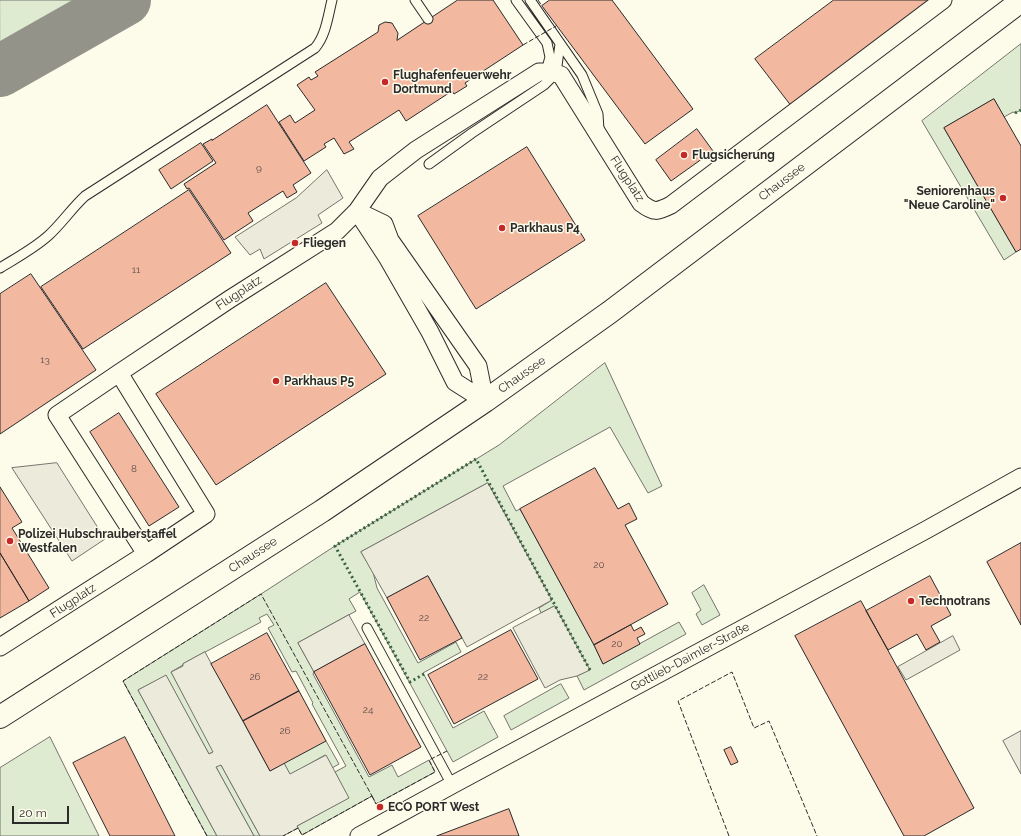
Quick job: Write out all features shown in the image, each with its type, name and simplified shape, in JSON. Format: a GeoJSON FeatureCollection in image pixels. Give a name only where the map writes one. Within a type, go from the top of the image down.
{"type":"FeatureCollection","features":[{"type":"Feature","properties":{"kind":"main road","name":"Chaussee"},"geometry":{"type":"LineString","coordinates":[[0,717],[322,511],[485,401],[617,307],[1021,0]]}},
{"type":"Feature","properties":{"kind":"street","name":"Flugplatz"},"geometry":{"type":"LineString","coordinates":[[146,554],[57,415],[230,299],[337,232],[357,211],[380,178],[416,150],[539,72],[561,75],[641,203],[650,209],[659,210],[671,205],[943,0]]}},
{"type":"Feature","properties":{"kind":"street"},"geometry":{"type":"LineString","coordinates":[[357,211],[384,224],[390,240],[478,366],[485,401]]}},
{"type":"Feature","properties":{"kind":"street"},"geometry":{"type":"LineString","coordinates":[[357,211],[387,257],[430,332],[454,382],[485,401]]}},
{"type":"Feature","properties":{"kind":"street","name":"Flugplatz"},"geometry":{"type":"LineString","coordinates":[[0,647],[206,514],[119,372]]}},
{"type":"Feature","properties":{"kind":"street","name":"Gottlieb-Daimler-Straße"},"geometry":{"type":"LineString","coordinates":[[360,836],[1021,477]]}},
{"type":"Feature","properties":{"kind":"lane"},"geometry":{"type":"LineString","coordinates":[[0,268],[43,240],[85,196],[315,48],[323,36],[332,0]]}},
{"type":"Feature","properties":{"kind":"lane"},"geometry":{"type":"LineString","coordinates":[[415,0],[428,19]]}},
{"type":"Feature","properties":{"kind":"lane"},"geometry":{"type":"LineString","coordinates":[[516,0],[546,43],[550,58],[551,73]]}},
{"type":"Feature","properties":{"kind":"lane"},"geometry":{"type":"LineString","coordinates":[[530,0],[582,75],[598,114],[599,135]]}},
{"type":"Feature","properties":{"kind":"lane"},"geometry":{"type":"LineString","coordinates":[[429,164],[472,133],[544,85],[551,73],[560,44]]}},
{"type":"Feature","properties":{"kind":"lane"},"geometry":{"type":"LineString","coordinates":[[366,628],[452,785]]}},
{"type":"Feature","properties":{"kind":"green space"},"geometry":{"type":"Polygon","coordinates":[[[0,0],[78,0],[0,45],[0,0]]]}},
{"type":"Feature","properties":{"kind":"green space"},"geometry":{"type":"Polygon","coordinates":[[[1021,44],[1021,110],[1004,117],[994,99],[944,128],[1016,252],[1004,260],[922,121],[1021,44]]]}},
{"type":"Feature","properties":{"kind":"green space"},"geometry":{"type":"Polygon","coordinates":[[[605,363],[662,486],[648,493],[610,427],[503,486],[516,511],[520,509],[603,664],[679,622],[686,634],[584,690],[577,676],[589,670],[555,606],[541,613],[539,608],[552,600],[488,483],[361,552],[373,572],[377,588],[418,663],[456,642],[461,652],[423,673],[453,728],[484,711],[498,737],[453,762],[360,592],[349,599],[356,611],[298,643],[314,672],[313,674],[369,777],[392,765],[398,777],[429,760],[435,772],[376,804],[372,796],[302,835],[297,826],[348,798],[335,772],[346,766],[312,704],[313,703],[296,671],[292,672],[268,628],[274,625],[267,614],[259,618],[261,622],[171,672],[214,751],[209,754],[166,676],[138,690],[217,836],[207,836],[123,681],[335,546],[499,445],[605,363]]]}},
{"type":"Feature","properties":{"kind":"green space"},"geometry":{"type":"Polygon","coordinates":[[[704,585],[720,615],[702,625],[696,614],[701,610],[692,593],[704,585]]]}},
{"type":"Feature","properties":{"kind":"green space"},"geometry":{"type":"Polygon","coordinates":[[[561,684],[569,698],[511,730],[504,716],[561,684]]]}},
{"type":"Feature","properties":{"kind":"green space"},"geometry":{"type":"Polygon","coordinates":[[[50,737],[99,836],[0,836],[0,768],[50,737]]]}},
{"type":"Feature","properties":{"kind":"green space"},"geometry":{"type":"Polygon","coordinates":[[[326,741],[339,764],[332,768],[325,755],[290,775],[284,763],[326,741]]]}},
{"type":"Feature","properties":{"kind":"green space"},"geometry":{"type":"Polygon","coordinates":[[[221,765],[260,836],[254,836],[216,767],[221,765]]]}},
{"type":"Feature","properties":{"kind":"shaded area"},"geometry":{"type":"Polygon","coordinates":[[[327,170],[343,198],[318,215],[322,223],[264,259],[260,249],[250,255],[235,237],[296,198],[327,170]]]}},
{"type":"Feature","properties":{"kind":"shaded area"},"geometry":{"type":"Polygon","coordinates":[[[57,463],[105,539],[72,561],[12,468],[57,463]]]}},
{"type":"Feature","properties":{"kind":"shaded area"},"geometry":{"type":"Polygon","coordinates":[[[488,483],[552,600],[467,647],[428,576],[387,598],[361,552],[488,483]]]}},
{"type":"Feature","properties":{"kind":"shaded area"},"geometry":{"type":"Polygon","coordinates":[[[555,606],[590,670],[577,676],[560,680],[545,688],[513,628],[555,606]]]}},
{"type":"Feature","properties":{"kind":"shaded area"},"geometry":{"type":"Polygon","coordinates":[[[349,615],[365,644],[314,672],[298,643],[349,615]]]}},
{"type":"Feature","properties":{"kind":"shaded area"},"geometry":{"type":"Polygon","coordinates":[[[953,636],[960,650],[906,680],[898,667],[953,636]]]}},
{"type":"Feature","properties":{"kind":"shaded area"},"geometry":{"type":"Polygon","coordinates":[[[205,652],[270,771],[284,763],[290,774],[326,755],[349,798],[297,826],[298,828],[283,836],[260,836],[221,765],[216,767],[254,836],[217,836],[138,690],[166,675],[209,754],[213,752],[171,672],[205,652]]]}},
{"type":"Feature","properties":{"kind":"shaded area"},"geometry":{"type":"Polygon","coordinates":[[[1021,731],[1021,774],[1003,741],[1021,731]]]}},
{"type":"Feature","properties":{"kind":"building","name":"Flughafenfeuerwehr Dortmund"},"geometry":{"type":"Polygon","coordinates":[[[458,0],[493,0],[523,45],[465,83],[467,86],[454,94],[452,91],[406,121],[399,110],[349,142],[354,149],[344,154],[334,138],[324,144],[326,147],[304,161],[279,122],[290,115],[295,123],[315,110],[297,85],[309,77],[311,80],[318,76],[315,72],[378,32],[379,25],[385,22],[392,23],[398,33],[397,40],[458,0]]]}},
{"type":"Feature","properties":{"kind":"building"},"geometry":{"type":"Polygon","coordinates":[[[550,0],[612,0],[693,109],[645,144],[542,6],[550,0]]]}},
{"type":"Feature","properties":{"kind":"building"},"geometry":{"type":"Polygon","coordinates":[[[834,0],[934,0],[792,107],[755,59],[834,0]]]}},
{"type":"Feature","properties":{"kind":"building","name":"Seniorenhaus \"Neue Caroline\""},"geometry":{"type":"Polygon","coordinates":[[[994,99],[1021,146],[1021,249],[1016,252],[944,128],[994,99]]]}},
{"type":"Feature","properties":{"kind":"building"},"geometry":{"type":"Polygon","coordinates":[[[267,105],[311,173],[293,185],[297,192],[287,198],[283,191],[248,213],[253,221],[224,240],[189,188],[187,189],[184,184],[216,163],[203,144],[212,140],[267,105]]]}},
{"type":"Feature","properties":{"kind":"building","name":"Flugsicherung"},"geometry":{"type":"Polygon","coordinates":[[[697,129],[713,151],[671,181],[656,160],[697,129]]]}},
{"type":"Feature","properties":{"kind":"building"},"geometry":{"type":"Polygon","coordinates":[[[201,143],[213,161],[171,189],[159,170],[201,143]]]}},
{"type":"Feature","properties":{"kind":"building","name":"Parkhaus P4"},"geometry":{"type":"Polygon","coordinates":[[[527,147],[585,240],[476,309],[418,216],[527,147]]]}},
{"type":"Feature","properties":{"kind":"building"},"geometry":{"type":"Polygon","coordinates":[[[189,190],[231,253],[83,349],[41,287],[189,190]]]}},
{"type":"Feature","properties":{"kind":"building"},"geometry":{"type":"Polygon","coordinates":[[[31,274],[96,370],[0,434],[0,294],[31,274]]]}},
{"type":"Feature","properties":{"kind":"building","name":"Parkhaus P5"},"geometry":{"type":"Polygon","coordinates":[[[326,283],[386,374],[216,485],[156,394],[326,283]]]}},
{"type":"Feature","properties":{"kind":"building"},"geometry":{"type":"Polygon","coordinates":[[[119,413],[179,507],[149,526],[90,432],[119,413]]]}},
{"type":"Feature","properties":{"kind":"building"},"geometry":{"type":"Polygon","coordinates":[[[595,468],[618,509],[629,503],[637,519],[625,525],[668,604],[594,645],[520,509],[595,468]]]}},
{"type":"Feature","properties":{"kind":"building","name":"Polizei Hubschrauberstaffel Westfalen"},"geometry":{"type":"Polygon","coordinates":[[[0,487],[22,522],[12,528],[49,588],[29,601],[0,553],[0,487]]]}},
{"type":"Feature","properties":{"kind":"building"},"geometry":{"type":"Polygon","coordinates":[[[1021,543],[1021,625],[987,562],[1021,543]]]}},
{"type":"Feature","properties":{"kind":"building"},"geometry":{"type":"Polygon","coordinates":[[[0,553],[29,601],[0,618],[0,553]]]}},
{"type":"Feature","properties":{"kind":"building"},"geometry":{"type":"Polygon","coordinates":[[[428,576],[462,638],[420,660],[387,598],[428,576]]]}},
{"type":"Feature","properties":{"kind":"building"},"geometry":{"type":"Polygon","coordinates":[[[930,576],[951,615],[931,626],[940,642],[926,650],[917,634],[888,650],[866,611],[930,576]]]}},
{"type":"Feature","properties":{"kind":"building"},"geometry":{"type":"Polygon","coordinates":[[[861,601],[974,808],[924,836],[904,836],[795,636],[861,601]]]}},
{"type":"Feature","properties":{"kind":"building"},"geometry":{"type":"Polygon","coordinates":[[[631,625],[634,631],[641,627],[645,634],[637,638],[640,644],[603,664],[594,645],[631,625]]]}},
{"type":"Feature","properties":{"kind":"building"},"geometry":{"type":"Polygon","coordinates":[[[511,630],[538,679],[454,724],[428,675],[511,630]]]}},
{"type":"Feature","properties":{"kind":"building"},"geometry":{"type":"Polygon","coordinates":[[[267,633],[299,691],[243,721],[211,664],[267,633]]]}},
{"type":"Feature","properties":{"kind":"building"},"geometry":{"type":"Polygon","coordinates":[[[365,644],[421,747],[370,775],[314,672],[365,644]]]}},
{"type":"Feature","properties":{"kind":"building"},"geometry":{"type":"Polygon","coordinates":[[[299,691],[326,741],[270,771],[243,721],[299,691]]]}},
{"type":"Feature","properties":{"kind":"building"},"geometry":{"type":"Polygon","coordinates":[[[125,737],[175,836],[110,836],[73,763],[125,737]]]}},
{"type":"Feature","properties":{"kind":"building"},"geometry":{"type":"Polygon","coordinates":[[[731,747],[738,762],[731,765],[724,750],[731,747]]]}},
{"type":"Feature","properties":{"kind":"building"},"geometry":{"type":"Polygon","coordinates":[[[509,809],[519,836],[437,836],[509,809]]]}},
{"type":"Feature","properties":{"kind":"taxiway"},"geometry":{"type":"LineString","coordinates":[[0,71],[125,0]]}},
{"type":"Feature","properties":{"kind":"hedge"},"geometry":{"type":"LineString","coordinates":[[1015,113],[1021,110]]}},
{"type":"Feature","properties":{"kind":"hedge"},"geometry":{"type":"LineString","coordinates":[[424,674],[410,682],[335,546],[476,459],[590,670]]}},
{"type":"Feature","properties":{"kind":"fence"},"geometry":{"type":"LineString","coordinates":[[538,0],[542,6]]}},
{"type":"Feature","properties":{"kind":"fence"},"geometry":{"type":"LineString","coordinates":[[523,45],[556,26]]}},
{"type":"Feature","properties":{"kind":"fence"},"geometry":{"type":"LineString","coordinates":[[207,836],[123,681],[261,594],[372,796],[302,835],[298,828],[283,836]]}},
{"type":"Feature","properties":{"kind":"fence"},"geometry":{"type":"LineString","coordinates":[[729,836],[678,701],[732,672],[754,728],[769,721],[817,836]]}},
{"type":"Feature","properties":{"kind":"fence"},"geometry":{"type":"LineString","coordinates":[[372,796],[376,804],[435,772],[429,760],[447,751]]}},
{"type":"Feature","properties":{"kind":"place","name":"Flughafenfeuerwehr Dortmund"},"geometry":{"type":"Point","coordinates":[385,82]}},
{"type":"Feature","properties":{"kind":"place","name":"Flugsicherung"},"geometry":{"type":"Point","coordinates":[684,155]}},
{"type":"Feature","properties":{"kind":"place","name":"Seniorenhaus \"Neue Caroline\""},"geometry":{"type":"Point","coordinates":[1003,198]}},
{"type":"Feature","properties":{"kind":"place","name":"Parkhaus P4"},"geometry":{"type":"Point","coordinates":[502,228]}},
{"type":"Feature","properties":{"kind":"place","name":"Fliegen"},"geometry":{"type":"Point","coordinates":[295,243]}},
{"type":"Feature","properties":{"kind":"place","name":"Parkhaus P5"},"geometry":{"type":"Point","coordinates":[276,381]}},
{"type":"Feature","properties":{"kind":"place","name":"Polizei Hubschrauberstaffel Westfalen"},"geometry":{"type":"Point","coordinates":[10,541]}},
{"type":"Feature","properties":{"kind":"place","name":"Technotrans"},"geometry":{"type":"Point","coordinates":[911,601]}},
{"type":"Feature","properties":{"kind":"place","name":"ECO PORT West"},"geometry":{"type":"Point","coordinates":[380,807]}}]}
